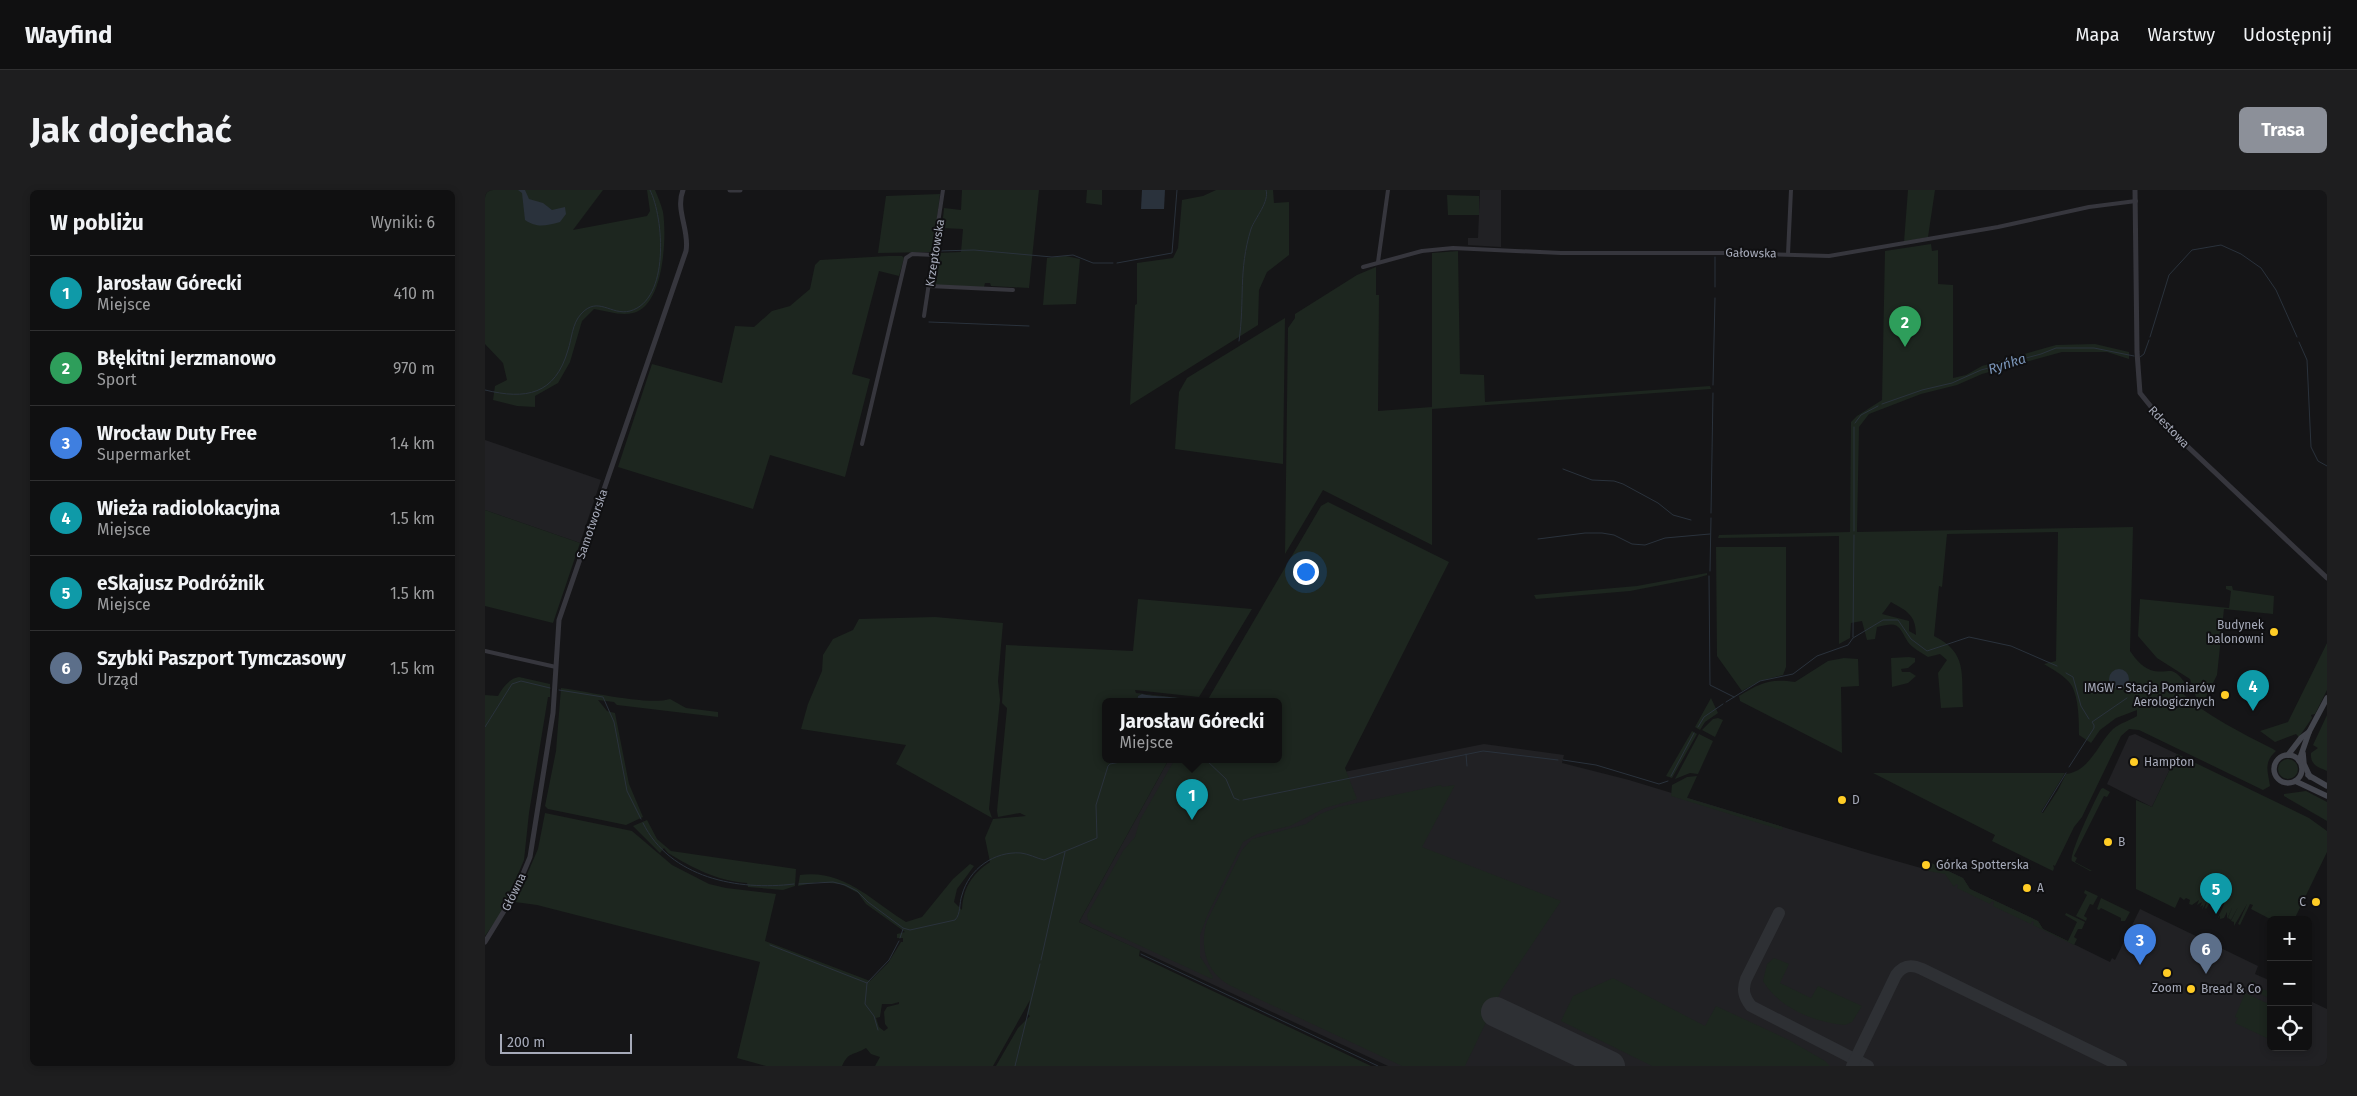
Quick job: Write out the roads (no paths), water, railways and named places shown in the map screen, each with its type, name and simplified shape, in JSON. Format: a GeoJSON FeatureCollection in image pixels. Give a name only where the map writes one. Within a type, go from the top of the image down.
{"type":"FeatureCollection","features":[{"type":"Feature","properties":{"kind":"main road"},"geometry":{"type":"LineString","coordinates":[[2327,698],[2309,732],[2299,761],[2302,771],[2327,786]]}},
{"type":"Feature","properties":{"kind":"main road"},"geometry":{"type":"LineString","coordinates":[[2309,732],[2301,738],[2287,755],[2277,761],[2274,770],[2275,774],[2282,782],[2295,781],[2327,796]]}},
{"type":"Feature","properties":{"kind":"main road"},"geometry":{"type":"LineString","coordinates":[[2303,747],[2303,760],[2310,777]]}},
{"type":"Feature","properties":{"kind":"main road"},"geometry":{"type":"LineString","coordinates":[[2287,755],[2299,761]]}},
{"type":"Feature","properties":{"kind":"main road"},"geometry":{"type":"LineString","coordinates":[[2295,781],[2302,771]]}},
{"type":"Feature","properties":{"kind":"street","name":"Samotworska"},"geometry":{"type":"LineString","coordinates":[[527,867],[535,835],[553,713],[557,629],[685,251],[687,241],[680,204],[683,190]]}},
{"type":"Feature","properties":{"kind":"street"},"geometry":{"type":"LineString","coordinates":[[730,190],[740,190]]}},
{"type":"Feature","properties":{"kind":"street","name":"Krzeptowska"},"geometry":{"type":"LineString","coordinates":[[924,316],[935,255],[943,190]]}},
{"type":"Feature","properties":{"kind":"street"},"geometry":{"type":"LineString","coordinates":[[1378,262],[1388,190]]}},
{"type":"Feature","properties":{"kind":"street"},"geometry":{"type":"LineString","coordinates":[[1788,254],[1791,190]]}},
{"type":"Feature","properties":{"kind":"street","name":"Rdestowa"},"geometry":{"type":"LineString","coordinates":[[2135,190],[2137,360],[2140,393],[2169,428],[2327,578]]}},
{"type":"Feature","properties":{"kind":"street","name":"Gałowska"},"geometry":{"type":"LineString","coordinates":[[1363,267],[1430,249],[1453,248],[1561,253],[1839,254],[2004,226],[2089,207],[2136,201]]}},
{"type":"Feature","properties":{"kind":"street"},"geometry":{"type":"LineString","coordinates":[[862,444],[906,258],[912,254],[935,255]]}},
{"type":"Feature","properties":{"kind":"street"},"geometry":{"type":"LineString","coordinates":[[929,286],[1013,290]]}},
{"type":"Feature","properties":{"kind":"street"},"geometry":{"type":"LineString","coordinates":[[485,651],[556,667]]}},
{"type":"Feature","properties":{"kind":"street","name":"Główna"},"geometry":{"type":"LineString","coordinates":[[485,942],[506,910],[527,867]]}},
{"type":"Feature","properties":{"kind":"waterway"},"geometry":{"type":"LineString","coordinates":[[485,390],[513,394],[526,394],[537,391],[555,377],[568,350],[576,322],[587,309],[599,306],[623,312],[630,311],[643,304],[652,291],[658,275],[660,257],[658,219],[650,190]]}},
{"type":"Feature","properties":{"kind":"waterway"},"geometry":{"type":"LineString","coordinates":[[1117,263],[1172,253],[1177,190]]}},
{"type":"Feature","properties":{"kind":"waterway"},"geometry":{"type":"LineString","coordinates":[[1239,341],[1244,258],[1251,229],[1266,199],[1266,190]]}},
{"type":"Feature","properties":{"kind":"waterway","name":"Ryńka"},"geometry":{"type":"LineString","coordinates":[[2150,337],[2169,275],[2192,250],[2221,245],[2241,254],[2261,268],[2276,290],[2297,337]]}},
{"type":"Feature","properties":{"kind":"waterway"},"geometry":{"type":"LineString","coordinates":[[938,251],[974,250],[1052,257],[1073,255],[1093,263],[1113,263]]}},
{"type":"Feature","properties":{"kind":"waterway"},"geometry":{"type":"LineString","coordinates":[[1715,257],[1715,287]]}},
{"type":"Feature","properties":{"kind":"waterway"},"geometry":{"type":"LineString","coordinates":[[1713,385],[1715,298]]}},
{"type":"Feature","properties":{"kind":"waterway"},"geometry":{"type":"LineString","coordinates":[[929,322],[1029,326]]}},
{"type":"Feature","properties":{"kind":"waterway","name":"Ryńka"},"geometry":{"type":"LineString","coordinates":[[2140,357],[2144,354],[2149,340]]}},
{"type":"Feature","properties":{"kind":"waterway","name":"Ryńka"},"geometry":{"type":"LineString","coordinates":[[2299,342],[2307,360],[2311,447],[2318,461],[2327,466]]}},
{"type":"Feature","properties":{"kind":"waterway","name":"Ryńka"},"geometry":{"type":"LineString","coordinates":[[1882,404],[1922,390],[1952,383],[1981,370],[2041,354],[2056,348],[2094,348],[2134,356]]}},
{"type":"Feature","properties":{"kind":"waterway"},"geometry":{"type":"LineString","coordinates":[[1711,513],[1713,393]]}},
{"type":"Feature","properties":{"kind":"waterway","name":"Ryńka"},"geometry":{"type":"LineString","coordinates":[[1855,423],[1861,415],[1878,406]]}},
{"type":"Feature","properties":{"kind":"waterway","name":"Ryńka"},"geometry":{"type":"LineString","coordinates":[[1854,427],[1854,531]]}},
{"type":"Feature","properties":{"kind":"waterway"},"geometry":{"type":"LineString","coordinates":[[1563,469],[1592,480],[1614,481],[1623,484],[1658,503],[1673,515],[1691,520]]}},
{"type":"Feature","properties":{"kind":"waterway"},"geometry":{"type":"LineString","coordinates":[[1710,571],[1711,518]]}},
{"type":"Feature","properties":{"kind":"waterway"},"geometry":{"type":"LineString","coordinates":[[1538,539],[1585,533],[1602,533],[1614,535],[1632,544],[1645,545],[1665,538],[1710,534]]}},
{"type":"Feature","properties":{"kind":"waterway","name":"Ryńka"},"geometry":{"type":"LineString","coordinates":[[1853,637],[1854,535]]}},
{"type":"Feature","properties":{"kind":"waterway"},"geometry":{"type":"LineString","coordinates":[[1709,576],[1710,685],[1734,697]]}},
{"type":"Feature","properties":{"kind":"waterway"},"geometry":{"type":"LineString","coordinates":[[1726,702],[1760,681],[1793,674],[1817,656],[1848,645],[1853,638],[1883,620],[1898,620],[1911,639],[1927,651],[1969,637],[2011,646],[2057,666]]}},
{"type":"Feature","properties":{"kind":"waterway"},"geometry":{"type":"LineString","coordinates":[[2066,673],[2073,677],[2081,706],[2089,719]]}},
{"type":"Feature","properties":{"kind":"waterway"},"geometry":{"type":"LineString","coordinates":[[485,727],[512,684],[521,681],[550,688]]}},
{"type":"Feature","properties":{"kind":"waterway"},"geometry":{"type":"LineString","coordinates":[[559,690],[603,697],[614,722],[627,791],[641,819]]}},
{"type":"Feature","properties":{"kind":"waterway"},"geometry":{"type":"LineString","coordinates":[[2069,767],[2094,728],[2092,722],[2127,698]]}},
{"type":"Feature","properties":{"kind":"waterway"},"geometry":{"type":"LineString","coordinates":[[2141,698],[2159,698],[2199,709]]}},
{"type":"Feature","properties":{"kind":"waterway"},"geometry":{"type":"LineString","coordinates":[[1698,727],[1704,717],[1723,704]]}},
{"type":"Feature","properties":{"kind":"waterway"},"geometry":{"type":"LineString","coordinates":[[1671,776],[1694,733]]}},
{"type":"Feature","properties":{"kind":"waterway"},"geometry":{"type":"LineString","coordinates":[[1243,800],[1483,751],[1558,760]]}},
{"type":"Feature","properties":{"kind":"waterway"},"geometry":{"type":"LineString","coordinates":[[1466,754],[1467,766]]}},
{"type":"Feature","properties":{"kind":"waterway"},"geometry":{"type":"LineString","coordinates":[[1563,760],[1596,765],[1659,784],[1668,781]]}},
{"type":"Feature","properties":{"kind":"waterway"},"geometry":{"type":"LineString","coordinates":[[799,884],[833,882],[845,885],[857,891],[868,902],[903,928],[910,930],[955,920],[965,886],[970,877],[992,859],[1001,855],[1021,853],[1044,860],[1097,838],[1096,805],[1108,766],[1115,763]]}},
{"type":"Feature","properties":{"kind":"waterway"},"geometry":{"type":"LineString","coordinates":[[1209,763],[1226,779],[1234,798],[1239,800]]}},
{"type":"Feature","properties":{"kind":"waterway"},"geometry":{"type":"LineString","coordinates":[[2042,812],[2066,773]]}},
{"type":"Feature","properties":{"kind":"waterway"},"geometry":{"type":"LineString","coordinates":[[643,823],[655,842],[670,857],[708,877],[751,885],[773,886],[794,884]]}},
{"type":"Feature","properties":{"kind":"waterway"},"geometry":{"type":"LineString","coordinates":[[1041,960],[1065,852]]}},
{"type":"Feature","properties":{"kind":"waterway"},"geometry":{"type":"LineString","coordinates":[[900,938],[903,929]]}},
{"type":"Feature","properties":{"kind":"waterway"},"geometry":{"type":"LineString","coordinates":[[878,1030],[874,1016],[865,1004],[867,983],[889,960],[899,941]]}},
{"type":"Feature","properties":{"kind":"waterway"},"geometry":{"type":"LineString","coordinates":[[770,945],[867,983]]}},
{"type":"Feature","properties":{"kind":"waterway"},"geometry":{"type":"LineString","coordinates":[[1141,954],[1378,1066]]}},
{"type":"Feature","properties":{"kind":"waterway"},"geometry":{"type":"LineString","coordinates":[[1015,1066],[1040,964]]}},
{"type":"Feature","properties":{"kind":"place","name":"Błękitni Jerzmanowo"},"geometry":{"type":"Point","coordinates":[1905,347]}},
{"type":"Feature","properties":{"kind":"place","name":"Budynek balonowni"},"geometry":{"type":"Point","coordinates":[2274,632]}},
{"type":"Feature","properties":{"kind":"place","name":"IMGW - Stacja Pomiarów Aerologicznych"},"geometry":{"type":"Point","coordinates":[2225,695]}},
{"type":"Feature","properties":{"kind":"place","name":"Wieża radiolokacyjna"},"geometry":{"type":"Point","coordinates":[2253,711]}},
{"type":"Feature","properties":{"kind":"place","name":"Hampton"},"geometry":{"type":"Point","coordinates":[2134,762]}},
{"type":"Feature","properties":{"kind":"place","name":"D"},"geometry":{"type":"Point","coordinates":[1842,800]}},
{"type":"Feature","properties":{"kind":"place","name":"Jarosław Górecki"},"geometry":{"type":"Point","coordinates":[1192,820]}},
{"type":"Feature","properties":{"kind":"place","name":"B"},"geometry":{"type":"Point","coordinates":[2108,842]}},
{"type":"Feature","properties":{"kind":"place","name":"Górka Spotterska"},"geometry":{"type":"Point","coordinates":[1926,865]}},
{"type":"Feature","properties":{"kind":"place","name":"A"},"geometry":{"type":"Point","coordinates":[2027,888]}},
{"type":"Feature","properties":{"kind":"place","name":"C"},"geometry":{"type":"Point","coordinates":[2316,902]}},
{"type":"Feature","properties":{"kind":"place","name":"eSkajusz Podróżnik"},"geometry":{"type":"Point","coordinates":[2216,914]}},
{"type":"Feature","properties":{"kind":"place","name":"Wrocław Duty Free"},"geometry":{"type":"Point","coordinates":[2140,965]}},
{"type":"Feature","properties":{"kind":"place","name":"Zoom"},"geometry":{"type":"Point","coordinates":[2167,973]}},
{"type":"Feature","properties":{"kind":"place","name":"Szybki Paszport Tymczasowy"},"geometry":{"type":"Point","coordinates":[2206,974]}},
{"type":"Feature","properties":{"kind":"place","name":"Bread & Co"},"geometry":{"type":"Point","coordinates":[2191,989]}}]}
